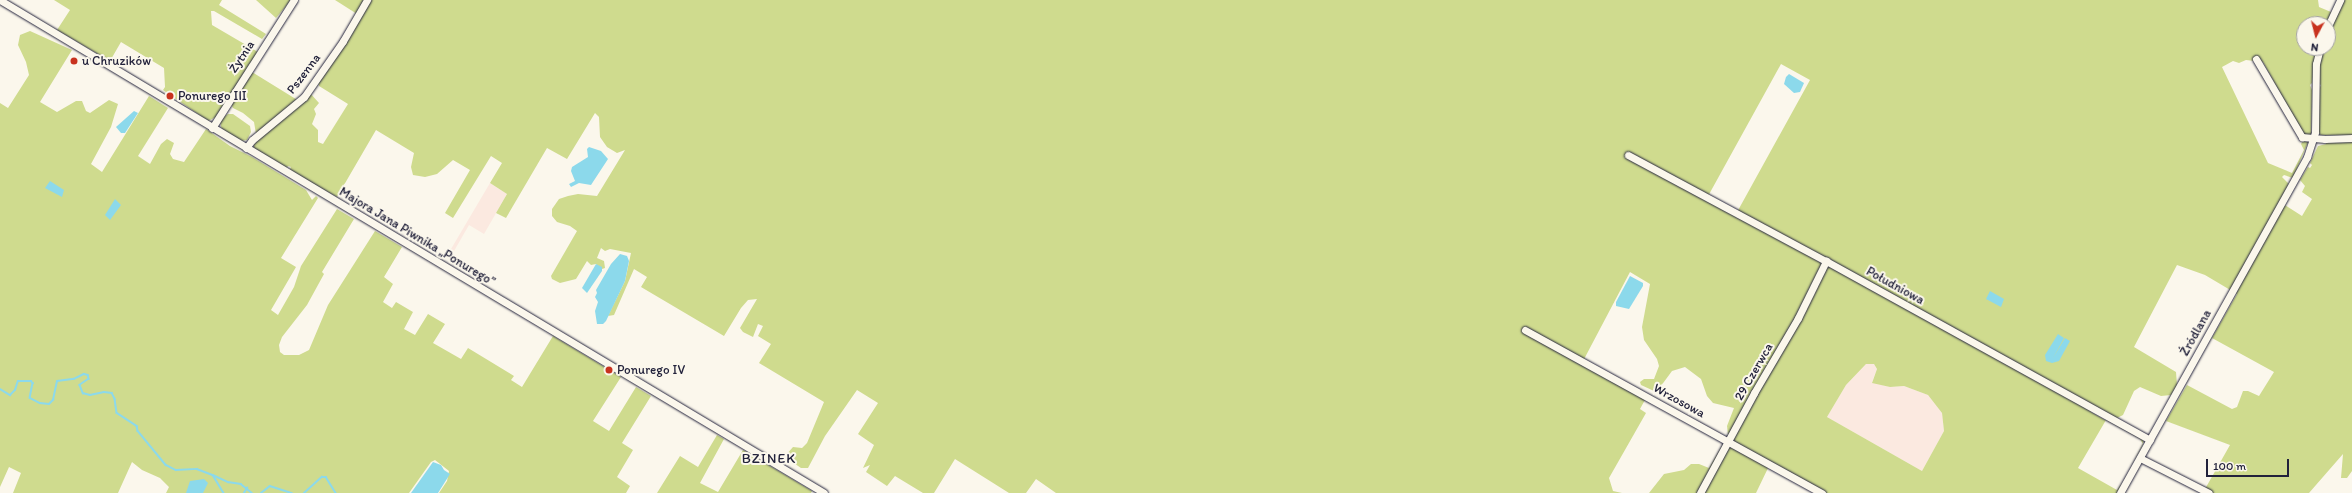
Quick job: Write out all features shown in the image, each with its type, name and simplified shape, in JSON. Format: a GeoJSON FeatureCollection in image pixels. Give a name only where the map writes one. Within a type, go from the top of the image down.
{"type":"FeatureCollection","features":[{"type":"Feature","properties":{"kind":"street","name":"Majora Jana Piwnika „Ponurego”"},"geometry":{"type":"LineString","coordinates":[[0,0],[824,493]]}},
{"type":"Feature","properties":{"kind":"street","name":"Żytnia"},"geometry":{"type":"LineString","coordinates":[[212,128],[294,0]]}},
{"type":"Feature","properties":{"kind":"street","name":"Pszenna"},"geometry":{"type":"LineString","coordinates":[[246,148],[252,140],[304,96],[343,42],[367,0]]}},
{"type":"Feature","properties":{"kind":"street"},"geometry":{"type":"LineString","coordinates":[[2333,16],[2340,0]]}},
{"type":"Feature","properties":{"kind":"street"},"geometry":{"type":"LineString","coordinates":[[2314,139],[2316,64],[2318,56]]}},
{"type":"Feature","properties":{"kind":"street"},"geometry":{"type":"LineString","coordinates":[[2256,59],[2300,136],[2314,139],[2352,138]]}},
{"type":"Feature","properties":{"kind":"street","name":"Źródlana"},"geometry":{"type":"LineString","coordinates":[[2120,493],[2293,184],[2314,139]]}},
{"type":"Feature","properties":{"kind":"street","name":"Południowa"},"geometry":{"type":"LineString","coordinates":[[1628,154],[1826,261],[2150,440]]}},
{"type":"Feature","properties":{"kind":"street","name":"29 Czerwca"},"geometry":{"type":"LineString","coordinates":[[1700,493],[1798,318],[1826,261]]}},
{"type":"Feature","properties":{"kind":"street","name":"Wrzosowa"},"geometry":{"type":"LineString","coordinates":[[1526,330],[1822,493]]}},
{"type":"Feature","properties":{"kind":"street"},"geometry":{"type":"LineString","coordinates":[[2140,458],[2209,493]]}},
{"type":"Feature","properties":{"kind":"shaded area"},"geometry":{"type":"Polygon","coordinates":[[[490,183],[507,194],[484,234],[469,225],[454,251],[451,249],[490,183]]]}},
{"type":"Feature","properties":{"kind":"shaded area"},"geometry":{"type":"Polygon","coordinates":[[[1866,364],[1874,364],[1877,369],[1872,382],[1890,387],[1904,386],[1928,395],[1942,413],[1944,431],[1922,471],[1827,417],[1846,385],[1866,364]]]}},
{"type":"Feature","properties":{"kind":"green space"},"geometry":{"type":"Polygon","coordinates":[[[54,0],[222,0],[219,5],[266,34],[262,39],[214,11],[211,11],[212,25],[258,52],[216,117],[208,121],[200,118],[201,116],[163,90],[165,87],[164,68],[121,42],[110,61],[57,30],[70,10],[54,0]]]}},
{"type":"Feature","properties":{"kind":"green space"},"geometry":{"type":"Polygon","coordinates":[[[256,0],[291,0],[276,18],[256,0]]]}},
{"type":"Feature","properties":{"kind":"green space"},"geometry":{"type":"Polygon","coordinates":[[[335,0],[365,0],[357,14],[335,0]]]}},
{"type":"Feature","properties":{"kind":"green space"},"geometry":{"type":"Polygon","coordinates":[[[369,0],[2318,0],[2319,7],[2331,12],[2330,16],[2296,16],[2296,56],[2317,56],[2312,83],[2310,85],[2312,90],[2311,135],[2304,136],[2263,62],[2246,60],[2239,63],[2233,61],[2222,67],[2268,163],[2292,173],[2304,150],[2301,144],[2303,141],[2308,142],[2293,178],[2284,175],[2282,177],[2289,184],[2280,202],[2302,216],[2312,199],[2302,192],[2305,186],[2300,180],[2308,167],[2310,168],[2312,165],[2310,163],[2318,146],[2326,144],[2326,142],[2352,139],[2352,471],[2347,478],[2341,478],[2343,454],[2309,493],[2213,493],[2205,489],[2230,445],[2166,421],[2187,385],[2232,409],[2237,407],[2243,391],[2248,391],[2259,396],[2274,372],[2212,338],[2237,294],[2205,275],[2177,265],[2134,347],[2176,372],[2177,385],[2171,395],[2161,396],[2140,387],[2134,391],[2123,415],[2117,418],[2092,406],[2091,412],[2105,420],[2107,418],[2144,441],[2143,444],[2140,439],[2106,420],[2078,468],[2117,490],[2121,484],[2117,493],[1819,493],[1769,466],[1756,493],[1649,493],[1664,474],[1684,470],[1691,464],[1699,464],[1709,468],[1728,435],[1727,426],[1734,408],[1713,403],[1707,396],[1701,379],[1685,367],[1672,371],[1658,390],[1654,391],[1641,385],[1640,382],[1644,379],[1654,379],[1659,366],[1657,359],[1644,340],[1642,327],[1650,284],[1630,272],[1582,363],[1646,398],[1640,409],[1646,413],[1609,478],[1613,491],[1622,493],[1056,493],[1036,479],[1026,493],[1009,493],[955,459],[934,493],[923,493],[895,476],[887,486],[866,472],[870,465],[863,468],[874,445],[858,434],[878,403],[857,390],[825,436],[808,468],[801,468],[788,459],[786,455],[793,447],[802,448],[807,443],[824,402],[759,363],[771,344],[758,336],[763,326],[758,324],[753,337],[743,332],[740,328],[757,299],[748,300],[741,308],[724,336],[641,287],[647,277],[634,269],[614,315],[608,316],[625,281],[631,253],[610,249],[605,251],[601,248],[597,258],[604,261],[605,268],[602,269],[596,264],[591,265],[587,261],[576,279],[560,283],[552,279],[551,276],[577,231],[570,226],[557,222],[552,216],[552,209],[559,199],[568,196],[578,194],[597,196],[625,150],[617,153],[607,147],[600,137],[599,117],[595,113],[567,159],[547,148],[506,218],[496,213],[507,194],[490,183],[502,163],[491,156],[453,218],[445,213],[470,170],[453,160],[437,174],[425,177],[413,175],[411,167],[414,153],[376,130],[337,197],[289,171],[291,167],[288,166],[286,169],[254,149],[254,142],[283,117],[298,107],[310,93],[319,103],[314,109],[316,114],[312,124],[318,130],[318,142],[323,144],[348,104],[319,86],[318,82],[369,0]],[[1781,64],[1707,198],[1736,214],[1810,80],[1781,64]],[[1866,364],[1846,385],[1827,417],[1922,471],[1944,431],[1942,413],[1928,395],[1904,386],[1890,387],[1872,383],[1877,369],[1874,364],[1866,364]]]}},
{"type":"Feature","properties":{"kind":"green space"},"geometry":{"type":"Polygon","coordinates":[[[2342,0],[2352,0],[2352,136],[2321,135],[2318,132],[2317,94],[2321,85],[2319,84],[2317,69],[2320,56],[2336,56],[2335,16],[2342,0]]]}},
{"type":"Feature","properties":{"kind":"green space"},"geometry":{"type":"Polygon","coordinates":[[[30,31],[72,50],[40,102],[57,112],[76,101],[82,101],[86,111],[90,113],[109,100],[118,104],[111,127],[91,164],[102,172],[149,96],[168,108],[138,156],[150,164],[161,144],[167,139],[174,143],[170,154],[173,159],[184,162],[206,129],[230,146],[252,157],[306,190],[312,200],[316,196],[318,198],[281,258],[296,267],[271,310],[278,315],[294,287],[301,266],[337,209],[354,219],[322,272],[324,274],[307,305],[282,337],[279,345],[280,352],[284,355],[299,355],[309,350],[328,305],[375,231],[402,247],[384,277],[393,284],[383,302],[392,308],[396,302],[413,312],[404,329],[415,335],[428,314],[445,324],[433,343],[461,359],[468,348],[514,376],[511,380],[522,387],[553,336],[621,377],[593,421],[609,431],[636,387],[651,396],[622,443],[633,450],[617,477],[630,486],[626,493],[439,493],[447,481],[449,471],[435,460],[431,462],[409,493],[166,493],[169,487],[160,478],[142,470],[132,462],[118,493],[13,493],[21,473],[9,467],[0,487],[0,103],[8,108],[29,75],[26,62],[18,45],[20,35],[30,31]]]}},
{"type":"Feature","properties":{"kind":"green space"},"geometry":{"type":"Polygon","coordinates":[[[252,72],[299,101],[256,134],[254,122],[243,113],[233,108],[231,104],[239,88],[242,89],[252,72]]]}},
{"type":"Feature","properties":{"kind":"green space"},"geometry":{"type":"Polygon","coordinates":[[[228,114],[233,114],[250,126],[251,132],[247,140],[241,141],[222,130],[220,122],[222,118],[228,114]]]}},
{"type":"Feature","properties":{"kind":"green space"},"geometry":{"type":"Polygon","coordinates":[[[717,435],[724,439],[700,483],[718,492],[743,450],[812,491],[811,493],[657,493],[680,456],[698,467],[717,435]]]}},
{"type":"Feature","properties":{"kind":"water"},"geometry":{"type":"Polygon","coordinates":[[[1789,74],[1804,83],[1800,92],[1794,93],[1784,84],[1786,77],[1789,74]]]}},
{"type":"Feature","properties":{"kind":"water"},"geometry":{"type":"Polygon","coordinates":[[[134,111],[138,113],[125,133],[121,133],[116,127],[134,111]]]}},
{"type":"Feature","properties":{"kind":"water"},"geometry":{"type":"Polygon","coordinates":[[[589,147],[601,151],[608,159],[591,185],[579,183],[571,187],[569,184],[575,181],[571,171],[572,167],[588,157],[587,149],[589,147]]]}},
{"type":"Feature","properties":{"kind":"water"},"geometry":{"type":"Polygon","coordinates":[[[50,181],[64,190],[62,197],[45,188],[50,181]]]}},
{"type":"Feature","properties":{"kind":"water"},"geometry":{"type":"Polygon","coordinates":[[[115,199],[121,205],[110,220],[105,215],[115,199]]]}},
{"type":"Feature","properties":{"kind":"water"},"geometry":{"type":"Polygon","coordinates":[[[620,254],[627,256],[629,261],[625,281],[606,321],[603,324],[597,324],[595,311],[598,302],[595,297],[597,293],[596,290],[611,264],[620,254]]]}},
{"type":"Feature","properties":{"kind":"water"},"geometry":{"type":"Polygon","coordinates":[[[596,264],[602,267],[602,271],[587,293],[582,288],[596,264]]]}},
{"type":"Feature","properties":{"kind":"water"},"geometry":{"type":"Polygon","coordinates":[[[1630,276],[1643,283],[1643,286],[1629,309],[1616,306],[1616,302],[1630,276]]]}},
{"type":"Feature","properties":{"kind":"water"},"geometry":{"type":"Polygon","coordinates":[[[1990,291],[2004,299],[2001,307],[1986,299],[1990,291]]]}},
{"type":"Feature","properties":{"kind":"water"},"geometry":{"type":"Polygon","coordinates":[[[2058,334],[2064,338],[2053,358],[2065,338],[2070,341],[2059,361],[2052,363],[2046,361],[2045,355],[2058,334]]]}},
{"type":"Feature","properties":{"kind":"water"},"geometry":{"type":"Polygon","coordinates":[[[433,462],[441,465],[444,470],[450,474],[438,493],[411,493],[433,462]]]}},
{"type":"Feature","properties":{"kind":"water"},"geometry":{"type":"Polygon","coordinates":[[[204,479],[208,483],[203,493],[186,493],[190,481],[204,479]]]}},
{"type":"Feature","properties":{"kind":"waterway"},"geometry":{"type":"LineString","coordinates":[[0,389],[10,395],[15,390],[18,381],[31,381],[33,383],[30,398],[40,403],[49,404],[53,400],[57,381],[74,379],[84,374],[88,375],[89,379],[80,385],[83,393],[90,395],[104,392],[112,393],[115,399],[117,413],[137,426],[138,431],[166,465],[176,470],[197,469],[213,475],[224,493]]}},
{"type":"Feature","properties":{"kind":"waterway"},"geometry":{"type":"LineString","coordinates":[[213,475],[228,482],[241,484],[252,493]]}},
{"type":"Feature","properties":{"kind":"waterway"},"geometry":{"type":"LineString","coordinates":[[304,493],[322,477],[326,477],[336,493]]}},
{"type":"Feature","properties":{"kind":"waterway"},"geometry":{"type":"LineString","coordinates":[[261,493],[270,486],[292,493]]}},
{"type":"Feature","properties":{"kind":"waterway"},"geometry":{"type":"LineString","coordinates":[[244,493],[247,488]]}},
{"type":"Feature","properties":{"kind":"place","name":"u Chruzików"},"geometry":{"type":"Point","coordinates":[74,61]}},
{"type":"Feature","properties":{"kind":"place","name":"Ponurego III"},"geometry":{"type":"Point","coordinates":[170,96]}},
{"type":"Feature","properties":{"kind":"place","name":"Ponurego IV"},"geometry":{"type":"Point","coordinates":[609,370]}},
{"type":"Feature","properties":{"kind":"district","name":"BZINEK"},"geometry":{"type":"Point","coordinates":[769,459]}}]}
